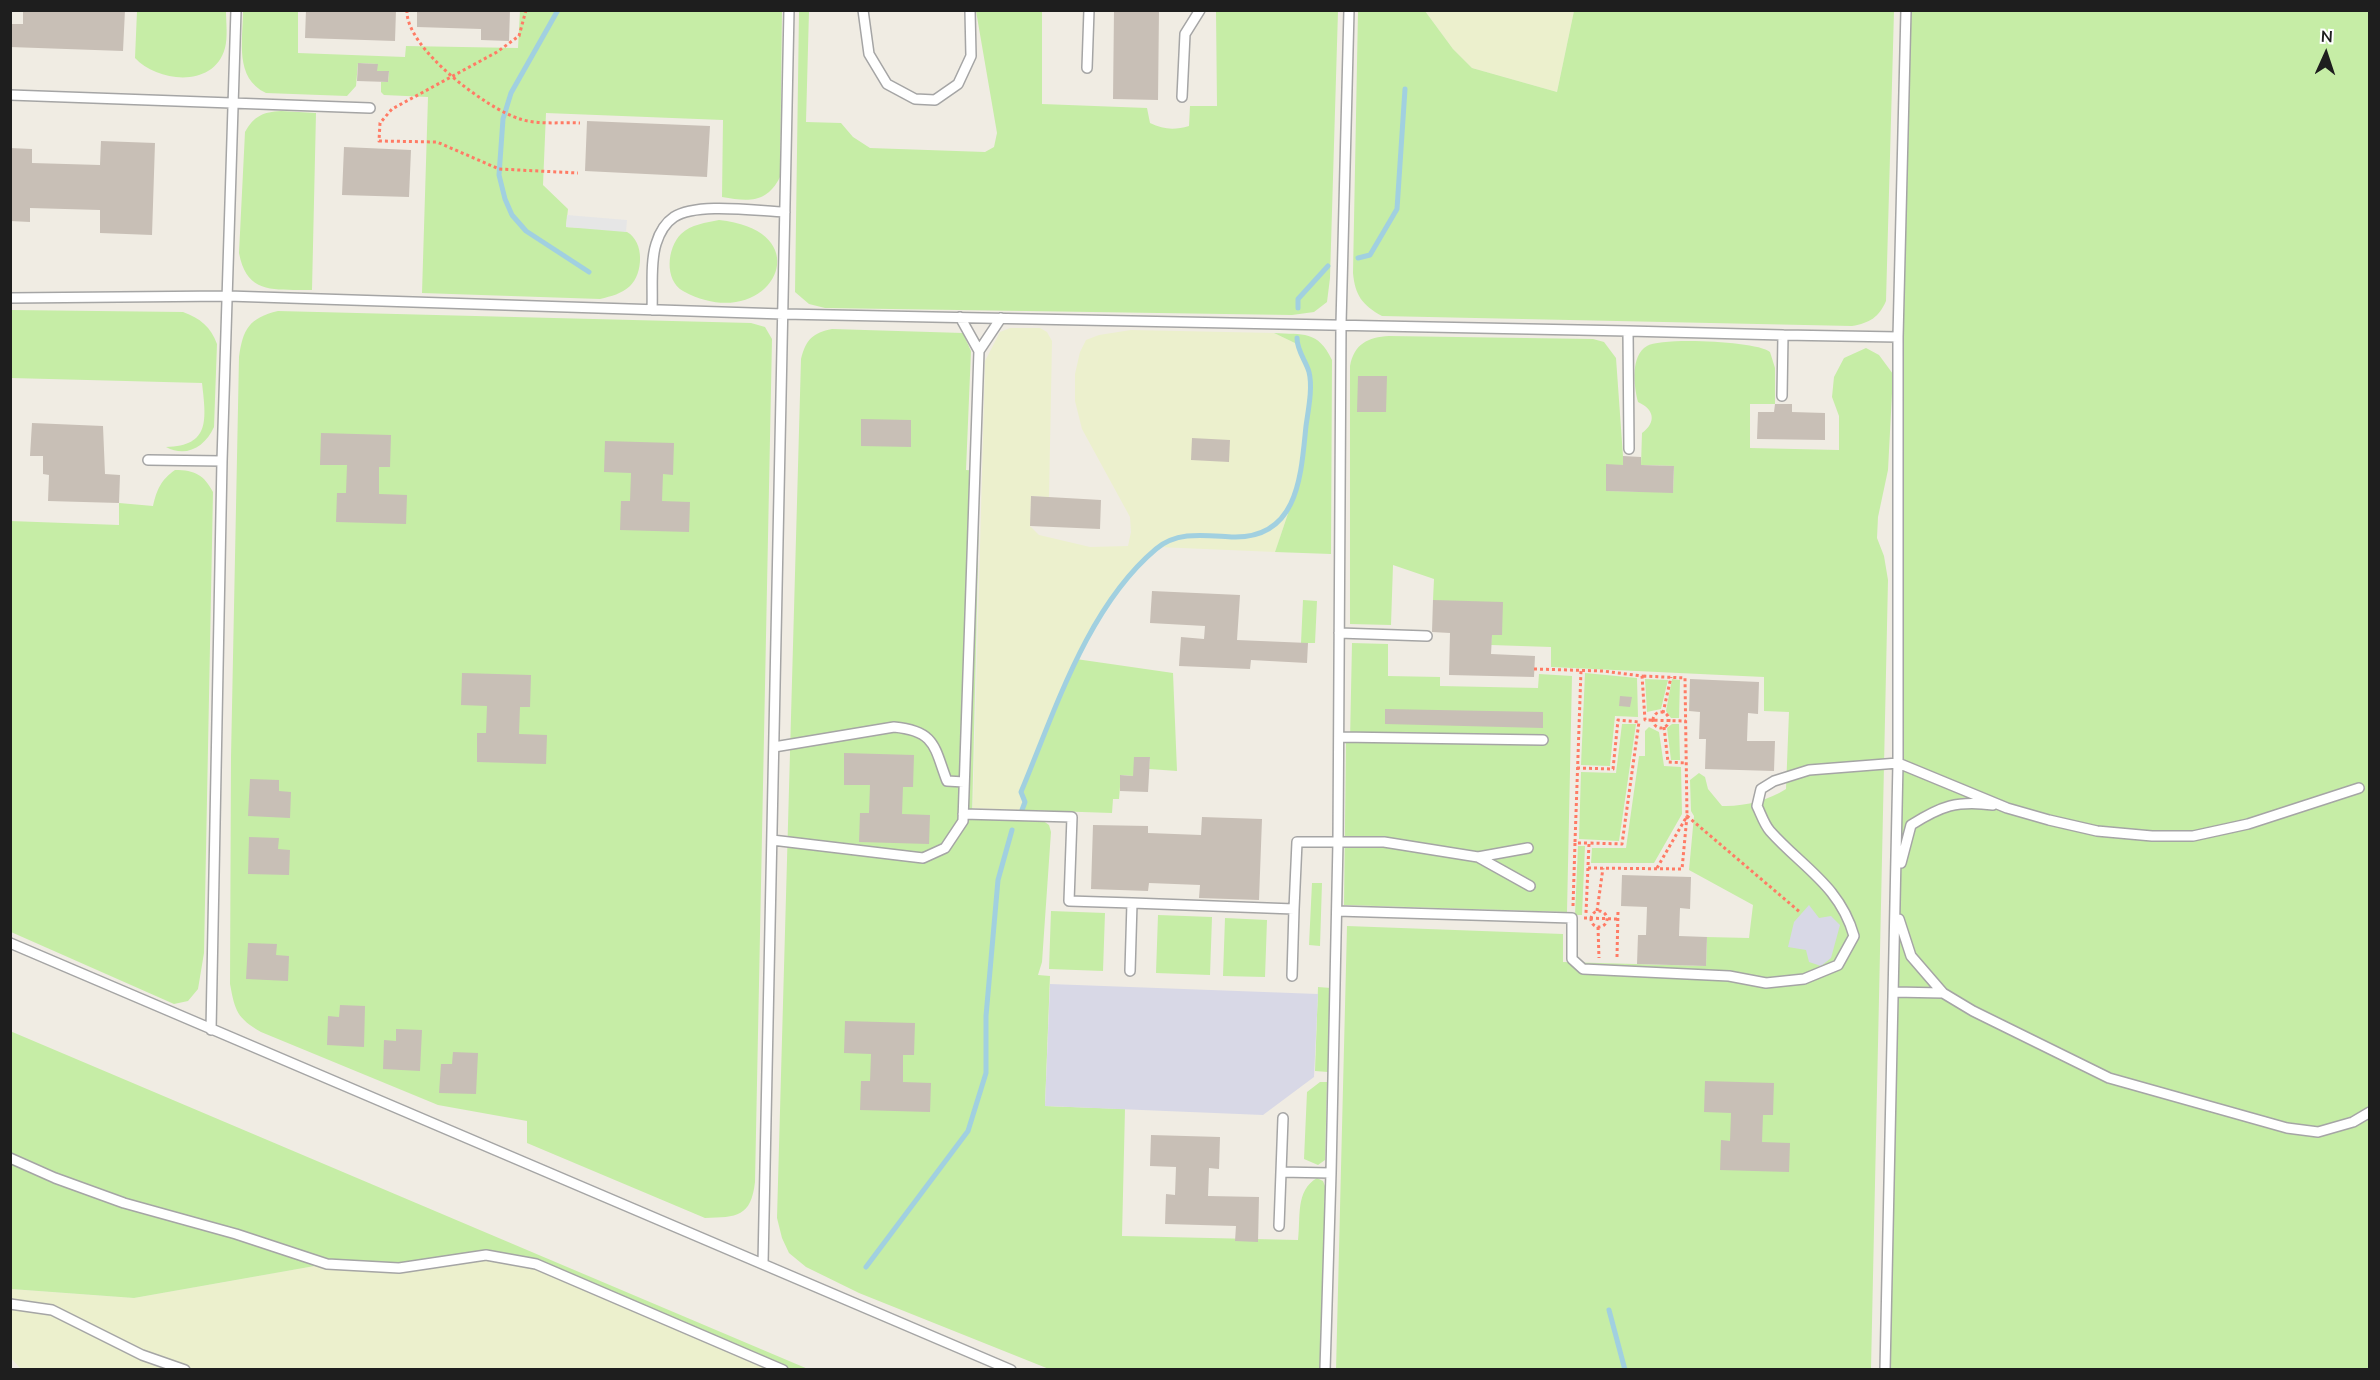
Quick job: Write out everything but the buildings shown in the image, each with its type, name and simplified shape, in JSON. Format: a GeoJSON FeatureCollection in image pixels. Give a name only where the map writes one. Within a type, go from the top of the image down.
{"type":"FeatureCollection","features":[{"type":"Feature","properties":{"kind":"lane"},"geometry":{"type":"LineString","coordinates":[[211,1030],[222,461],[236,10]]}},
{"type":"Feature","properties":{"kind":"lane"},"geometry":{"type":"LineString","coordinates":[[763,1263],[789,10]]}},
{"type":"Feature","properties":{"kind":"lane"},"geometry":{"type":"LineString","coordinates":[[863,10],[869,54],[887,84],[915,99],[935,100],[958,84],[971,56],[970,10]]}},
{"type":"Feature","properties":{"kind":"lane"},"geometry":{"type":"LineString","coordinates":[[1087,68],[1089,10]]}},
{"type":"Feature","properties":{"kind":"lane"},"geometry":{"type":"LineString","coordinates":[[1182,97],[1185,34],[1200,10]]}},
{"type":"Feature","properties":{"kind":"lane"},"geometry":{"type":"LineString","coordinates":[[1325,1370],[1337,911],[1341,324],[1349,10]]}},
{"type":"Feature","properties":{"kind":"lane"},"geometry":{"type":"LineString","coordinates":[[1885,1370],[1898,764],[1898,337],[1906,10]]}},
{"type":"Feature","properties":{"kind":"lane"},"geometry":{"type":"LineString","coordinates":[[10,95],[370,108]]}},
{"type":"Feature","properties":{"kind":"lane"},"geometry":{"type":"LineString","coordinates":[[652,310],[655,246],[662,228],[674,217],[692,211],[716,209],[785,212]]}},
{"type":"Feature","properties":{"kind":"lane"},"geometry":{"type":"LineString","coordinates":[[10,298],[228,296],[783,314],[1898,337]]}},
{"type":"Feature","properties":{"kind":"lane"},"geometry":{"type":"LineString","coordinates":[[772,840],[923,858],[945,848],[963,821],[979,351],[960,317]]}},
{"type":"Feature","properties":{"kind":"lane"},"geometry":{"type":"LineString","coordinates":[[979,351],[1001,318]]}},
{"type":"Feature","properties":{"kind":"lane"},"geometry":{"type":"LineString","coordinates":[[1628,331],[1629,449]]}},
{"type":"Feature","properties":{"kind":"lane"},"geometry":{"type":"LineString","coordinates":[[1782,396],[1783,335]]}},
{"type":"Feature","properties":{"kind":"lane"},"geometry":{"type":"LineString","coordinates":[[148,460],[222,461]]}},
{"type":"Feature","properties":{"kind":"lane"},"geometry":{"type":"LineString","coordinates":[[1340,633],[1427,636]]}},
{"type":"Feature","properties":{"kind":"lane"},"geometry":{"type":"LineString","coordinates":[[774,747],[894,727],[914,729],[930,739],[947,781],[964,782]]}},
{"type":"Feature","properties":{"kind":"lane"},"geometry":{"type":"LineString","coordinates":[[1339,737],[1544,740]]}},
{"type":"Feature","properties":{"kind":"lane"},"geometry":{"type":"LineString","coordinates":[[1337,911],[1572,918],[1572,959],[1583,969],[1729,976],[1766,983],[1804,979],[1838,965],[1854,936],[1848,917],[1832,891],[1768,829],[1756,806],[1761,789],[1774,781],[1809,770],[1898,764],[2007,808]]}},
{"type":"Feature","properties":{"kind":"lane"},"geometry":{"type":"LineString","coordinates":[[2359,788],[2248,824],[2193,836],[2152,836],[2097,831],[2007,808],[1968,802],[1937,808],[1911,825],[1896,892],[1900,926],[1911,956],[1943,993],[1973,1011],[2109,1078],[2287,1128],[2318,1132],[2353,1122],[2370,1112]]}},
{"type":"Feature","properties":{"kind":"lane"},"geometry":{"type":"LineString","coordinates":[[963,814],[1072,817],[1069,901],[1294,909]]}},
{"type":"Feature","properties":{"kind":"lane"},"geometry":{"type":"LineString","coordinates":[[1292,976],[1297,842],[1384,842],[1478,857],[1528,848]]}},
{"type":"Feature","properties":{"kind":"lane"},"geometry":{"type":"LineString","coordinates":[[1478,857],[1530,886]]}},
{"type":"Feature","properties":{"kind":"lane"},"geometry":{"type":"LineString","coordinates":[[1130,971],[1132,903]]}},
{"type":"Feature","properties":{"kind":"lane"},"geometry":{"type":"LineString","coordinates":[[10,943],[1011,1370]]}},
{"type":"Feature","properties":{"kind":"lane"},"geometry":{"type":"LineString","coordinates":[[1894,992],[1943,993]]}},
{"type":"Feature","properties":{"kind":"lane"},"geometry":{"type":"LineString","coordinates":[[1279,1226],[1283,1118]]}},
{"type":"Feature","properties":{"kind":"lane"},"geometry":{"type":"LineString","coordinates":[[10,1158],[55,1178],[124,1203],[236,1234],[327,1264],[399,1268],[486,1255],[536,1264],[783,1370]]}},
{"type":"Feature","properties":{"kind":"lane"},"geometry":{"type":"LineString","coordinates":[[1281,1172],[1331,1173]]}},
{"type":"Feature","properties":{"kind":"lane"},"geometry":{"type":"LineString","coordinates":[[10,1304],[52,1310],[142,1355],[184,1370]]}},
{"type":"Feature","properties":{"kind":"path"},"geometry":{"type":"LineString","coordinates":[[407,10],[406,19],[428,54],[500,111],[522,120],[580,123]]}},
{"type":"Feature","properties":{"kind":"path"},"geometry":{"type":"LineString","coordinates":[[526,10],[519,36],[497,52],[392,109],[380,123],[379,141],[437,142],[499,169],[578,173]]}},
{"type":"Feature","properties":{"kind":"path"},"geometry":{"type":"LineString","coordinates":[[1534,669],[1685,678],[1687,816],[1682,869],[1588,868]]}},
{"type":"Feature","properties":{"kind":"path"},"geometry":{"type":"LineString","coordinates":[[1581,670],[1572,918],[1618,920]]}},
{"type":"Feature","properties":{"kind":"path"},"geometry":{"type":"LineString","coordinates":[[1642,676],[1645,720],[1686,721]]}},
{"type":"Feature","properties":{"kind":"path"},"geometry":{"type":"LineString","coordinates":[[1668,721],[1663,713],[1671,678]]}},
{"type":"Feature","properties":{"kind":"path"},"geometry":{"type":"LineString","coordinates":[[1653,720],[1656,714],[1663,713]]}},
{"type":"Feature","properties":{"kind":"path"},"geometry":{"type":"LineString","coordinates":[[1575,843],[1622,844],[1639,722],[1618,720],[1613,769],[1577,768]]}},
{"type":"Feature","properties":{"kind":"path"},"geometry":{"type":"LineString","coordinates":[[1653,720],[1657,727],[1665,727]]}},
{"type":"Feature","properties":{"kind":"path"},"geometry":{"type":"LineString","coordinates":[[1668,721],[1665,727],[1668,762],[1686,763]]}},
{"type":"Feature","properties":{"kind":"path"},"geometry":{"type":"LineString","coordinates":[[1657,868],[1687,816]]}},
{"type":"Feature","properties":{"kind":"path"},"geometry":{"type":"LineString","coordinates":[[1687,816],[1801,913]]}},
{"type":"Feature","properties":{"kind":"path"},"geometry":{"type":"LineString","coordinates":[[1585,928],[1588,843]]}},
{"type":"Feature","properties":{"kind":"path"},"geometry":{"type":"LineString","coordinates":[[1591,919],[1597,911],[1603,868]]}},
{"type":"Feature","properties":{"kind":"path"},"geometry":{"type":"LineString","coordinates":[[1597,911],[1603,912],[1606,919],[1605,924],[1598,927]]}},
{"type":"Feature","properties":{"kind":"path"},"geometry":{"type":"LineString","coordinates":[[1617,957],[1618,911]]}},
{"type":"Feature","properties":{"kind":"path"},"geometry":{"type":"LineString","coordinates":[[1591,919],[1592,923],[1598,927]]}},
{"type":"Feature","properties":{"kind":"path"},"geometry":{"type":"LineString","coordinates":[[1598,927],[1599,969]]}},
{"type":"Feature","properties":{"kind":"green space"},"geometry":{"type":"Polygon","coordinates":[[[137,11],[226,11],[226,44],[219,61],[209,70],[197,76],[184,77],[170,76],[145,66],[135,58],[137,11]]]}},
{"type":"Feature","properties":{"kind":"green space"},"geometry":{"type":"Polygon","coordinates":[[[243,11],[298,11],[298,53],[405,57],[406,46],[518,48],[520,11],[782,11],[780,177],[769,192],[756,199],[741,200],[722,197],[723,120],[546,113],[543,185],[568,209],[566,227],[615,229],[627,232],[633,237],[637,243],[640,258],[638,274],[634,281],[623,291],[600,299],[422,293],[428,97],[384,95],[381,92],[381,82],[388,82],[389,72],[377,71],[377,64],[358,63],[356,86],[347,96],[266,93],[249,78],[245,68],[242,46],[243,11]]]}},
{"type":"Feature","properties":{"kind":"green space"},"geometry":{"type":"Polygon","coordinates":[[[799,11],[809,11],[806,122],[841,123],[853,137],[870,148],[985,152],[994,147],[997,133],[976,11],[1042,11],[1042,104],[1147,108],[1150,123],[1174,129],[1189,126],[1190,106],[1217,106],[1216,11],[1338,11],[1330,278],[1327,302],[1314,312],[1292,315],[825,308],[809,304],[795,292],[799,11]]]}},
{"type":"Feature","properties":{"kind":"green space"},"geometry":{"type":"Polygon","coordinates":[[[1358,11],[1425,11],[1453,49],[1472,68],[1557,92],[1574,11],[1894,11],[1886,301],[1883,307],[1873,318],[1852,326],[1382,316],[1369,308],[1361,299],[1353,273],[1358,11]]]}},
{"type":"Feature","properties":{"kind":"green space"},"geometry":{"type":"Polygon","coordinates":[[[1425,11],[1574,11],[1557,92],[1472,68],[1453,49],[1425,11]]]}},
{"type":"Feature","properties":{"kind":"green space"},"geometry":{"type":"Polygon","coordinates":[[[1906,11],[2369,11],[2369,1369],[1885,1370],[1894,992],[1898,337],[1906,11]]]}},
{"type":"Feature","properties":{"kind":"green space"},"geometry":{"type":"Polygon","coordinates":[[[269,112],[316,113],[312,290],[275,289],[256,283],[243,267],[239,253],[245,132],[260,116],[269,112]]]}},
{"type":"Feature","properties":{"kind":"green space"},"geometry":{"type":"Polygon","coordinates":[[[719,220],[752,228],[771,242],[777,260],[773,277],[760,292],[740,301],[714,302],[683,291],[677,286],[670,272],[670,255],[681,234],[694,226],[719,220]]]}},
{"type":"Feature","properties":{"kind":"green space"},"geometry":{"type":"Polygon","coordinates":[[[11,310],[183,312],[195,317],[208,328],[217,344],[214,427],[210,434],[200,445],[188,451],[166,447],[191,442],[198,436],[204,419],[202,383],[11,378],[11,310]]]}},
{"type":"Feature","properties":{"kind":"green space"},"geometry":{"type":"Polygon","coordinates":[[[278,311],[751,323],[765,327],[772,339],[755,1182],[750,1202],[740,1213],[726,1217],[705,1218],[527,1143],[527,1121],[438,1105],[261,1032],[238,1013],[230,984],[231,757],[239,357],[245,332],[249,326],[260,317],[278,311]]]}},
{"type":"Feature","properties":{"kind":"green space"},"geometry":{"type":"Polygon","coordinates":[[[1010,328],[1040,328],[1047,332],[1052,341],[1049,497],[1031,496],[1030,526],[1039,535],[1090,547],[1128,546],[1131,532],[1130,517],[1082,429],[1075,401],[1075,374],[1080,352],[1086,340],[1099,335],[1131,330],[1274,333],[1297,344],[1310,374],[1301,475],[1275,552],[1158,547],[1137,566],[1116,593],[1076,659],[1021,792],[1025,802],[1022,810],[973,808],[985,361],[1000,332],[1010,328]]]}},
{"type":"Feature","properties":{"kind":"green space"},"geometry":{"type":"Polygon","coordinates":[[[832,329],[963,333],[971,351],[966,470],[980,471],[972,818],[1042,820],[1049,825],[1051,832],[1042,962],[1038,975],[1050,976],[1045,1106],[1125,1109],[1122,1236],[1298,1240],[1302,1197],[1310,1183],[1317,1178],[1323,1181],[1325,1186],[1321,1369],[1049,1369],[859,1293],[806,1267],[789,1253],[777,1218],[801,359],[805,346],[811,338],[832,329]]]}},
{"type":"Feature","properties":{"kind":"green space"},"geometry":{"type":"Polygon","coordinates":[[[1274,333],[1309,336],[1321,343],[1332,360],[1331,554],[1275,552],[1301,475],[1310,374],[1297,344],[1274,333]]]}},
{"type":"Feature","properties":{"kind":"green space"},"geometry":{"type":"Polygon","coordinates":[[[1389,336],[1593,339],[1604,342],[1616,358],[1623,456],[1623,465],[1606,465],[1606,491],[1673,492],[1674,466],[1641,465],[1642,433],[1650,424],[1652,416],[1647,408],[1638,402],[1635,372],[1638,357],[1647,346],[1656,343],[1689,341],[1747,345],[1770,352],[1775,368],[1775,404],[1750,404],[1750,448],[1839,450],[1839,416],[1832,397],[1834,377],[1844,358],[1866,348],[1879,355],[1893,374],[1888,470],[1878,517],[1877,538],[1884,556],[1888,580],[1871,1369],[1336,1370],[1347,926],[1563,934],[1563,962],[1706,966],[1707,937],[1749,938],[1753,905],[1689,870],[1694,816],[1691,811],[1690,780],[1699,773],[1705,777],[1708,789],[1722,806],[1756,802],[1786,789],[1789,712],[1764,711],[1764,677],[1551,667],[1551,647],[1491,645],[1492,635],[1502,635],[1433,600],[1434,579],[1393,565],[1391,625],[1350,624],[1350,366],[1355,352],[1363,343],[1389,336]]]}},
{"type":"Feature","properties":{"kind":"green space"},"geometry":{"type":"Polygon","coordinates":[[[175,470],[198,475],[206,481],[213,492],[204,953],[198,989],[188,1001],[174,1004],[11,932],[10,521],[119,525],[119,503],[153,506],[160,485],[175,470]]]}},
{"type":"Feature","properties":{"kind":"green space"},"geometry":{"type":"Polygon","coordinates":[[[1303,600],[1317,601],[1315,643],[1301,643],[1303,600]]]}},
{"type":"Feature","properties":{"kind":"green space"},"geometry":{"type":"Polygon","coordinates":[[[1352,643],[1388,644],[1388,676],[1440,677],[1440,686],[1538,688],[1539,674],[1572,676],[1567,912],[1344,905],[1346,742],[1350,741],[1352,643]]]}},
{"type":"Feature","properties":{"kind":"green space"},"geometry":{"type":"Polygon","coordinates":[[[1076,659],[1173,673],[1177,771],[1149,769],[1150,758],[1133,776],[1121,775],[1119,799],[1113,799],[1112,813],[1022,810],[1025,802],[1021,792],[1076,659]]]}},
{"type":"Feature","properties":{"kind":"green space"},"geometry":{"type":"Polygon","coordinates":[[[1585,673],[1637,678],[1638,717],[1615,716],[1610,766],[1581,765],[1585,673]]]}},
{"type":"Feature","properties":{"kind":"green space"},"geometry":{"type":"Polygon","coordinates":[[[1645,679],[1668,680],[1661,709],[1647,712],[1645,679]]]}},
{"type":"Feature","properties":{"kind":"green space"},"geometry":{"type":"Polygon","coordinates":[[[1672,679],[1680,680],[1679,718],[1671,718],[1666,711],[1672,679]]]}},
{"type":"Feature","properties":{"kind":"green space"},"geometry":{"type":"Polygon","coordinates":[[[1622,724],[1636,724],[1619,841],[1579,839],[1581,772],[1616,773],[1622,724]]]}},
{"type":"Feature","properties":{"kind":"green space"},"geometry":{"type":"Polygon","coordinates":[[[1672,724],[1679,724],[1680,760],[1671,760],[1667,728],[1672,724]]]}},
{"type":"Feature","properties":{"kind":"green space"},"geometry":{"type":"Polygon","coordinates":[[[1649,727],[1659,732],[1664,766],[1681,767],[1682,814],[1654,863],[1591,863],[1592,848],[1626,848],[1639,756],[1645,756],[1645,731],[1649,727]]]}},
{"type":"Feature","properties":{"kind":"green space"},"geometry":{"type":"Polygon","coordinates":[[[1578,846],[1585,846],[1582,915],[1575,915],[1578,846]]]}},
{"type":"Feature","properties":{"kind":"green space"},"geometry":{"type":"Polygon","coordinates":[[[1312,883],[1322,883],[1320,946],[1309,945],[1312,883]]]}},
{"type":"Feature","properties":{"kind":"green space"},"geometry":{"type":"Polygon","coordinates":[[[1051,911],[1105,913],[1103,971],[1049,969],[1051,911]]]}},
{"type":"Feature","properties":{"kind":"green space"},"geometry":{"type":"Polygon","coordinates":[[[1158,915],[1212,917],[1210,975],[1156,973],[1158,915]]]}},
{"type":"Feature","properties":{"kind":"green space"},"geometry":{"type":"Polygon","coordinates":[[[1225,918],[1267,920],[1265,977],[1223,976],[1225,918]]]}},
{"type":"Feature","properties":{"kind":"green space"},"geometry":{"type":"Polygon","coordinates":[[[1318,987],[1331,988],[1328,1072],[1315,1071],[1318,987]]]}},
{"type":"Feature","properties":{"kind":"green space"},"geometry":{"type":"Polygon","coordinates":[[[10,1031],[808,1369],[783,1369],[536,1264],[486,1255],[399,1268],[326,1264],[134,1298],[11,1289],[10,1031]]]}},
{"type":"Feature","properties":{"kind":"green space"},"geometry":{"type":"Polygon","coordinates":[[[1320,1082],[1327,1082],[1325,1160],[1318,1165],[1304,1159],[1307,1092],[1320,1082]]]}},
{"type":"Feature","properties":{"kind":"green space"},"geometry":{"type":"Polygon","coordinates":[[[486,1255],[536,1264],[783,1369],[21,1369],[11,1358],[10,1289],[134,1298],[326,1264],[486,1255]]]}},
{"type":"Feature","properties":{"kind":"shaded area"},"geometry":{"type":"Polygon","coordinates":[[[567,215],[627,220],[626,232],[566,227],[567,215]]]}},
{"type":"Feature","properties":{"kind":"shaded area"},"geometry":{"type":"Polygon","coordinates":[[[1809,905],[1819,918],[1831,916],[1840,925],[1831,958],[1821,966],[1809,962],[1806,950],[1788,947],[1794,922],[1809,905]]]}},
{"type":"Feature","properties":{"kind":"shaded area"},"geometry":{"type":"Polygon","coordinates":[[[1050,984],[1318,994],[1314,1077],[1263,1115],[1045,1106],[1050,984]]]}},
{"type":"Feature","properties":{"kind":"waterway"},"geometry":{"type":"LineString","coordinates":[[558,10],[511,93],[503,119],[499,175],[512,215],[526,231],[589,272]]}},
{"type":"Feature","properties":{"kind":"waterway"},"geometry":{"type":"LineString","coordinates":[[1358,258],[1370,255],[1397,209],[1405,89]]}},
{"type":"Feature","properties":{"kind":"waterway"},"geometry":{"type":"LineString","coordinates":[[1298,308],[1298,299],[1328,266]]}},
{"type":"Feature","properties":{"kind":"waterway"},"geometry":{"type":"LineString","coordinates":[[1022,810],[1025,802],[1021,792],[1075,662],[1111,600],[1132,573],[1156,549],[1174,539],[1204,535],[1234,537],[1256,534],[1272,527],[1284,515],[1292,500],[1302,464],[1310,392],[1309,372],[1298,347],[1297,338]]}},
{"type":"Feature","properties":{"kind":"waterway"},"geometry":{"type":"LineString","coordinates":[[866,1267],[968,1131],[986,1073],[986,1016],[998,880],[1012,830]]}},
{"type":"Feature","properties":{"kind":"waterway"},"geometry":{"type":"LineString","coordinates":[[1609,1310],[1625,1370]]}}]}
